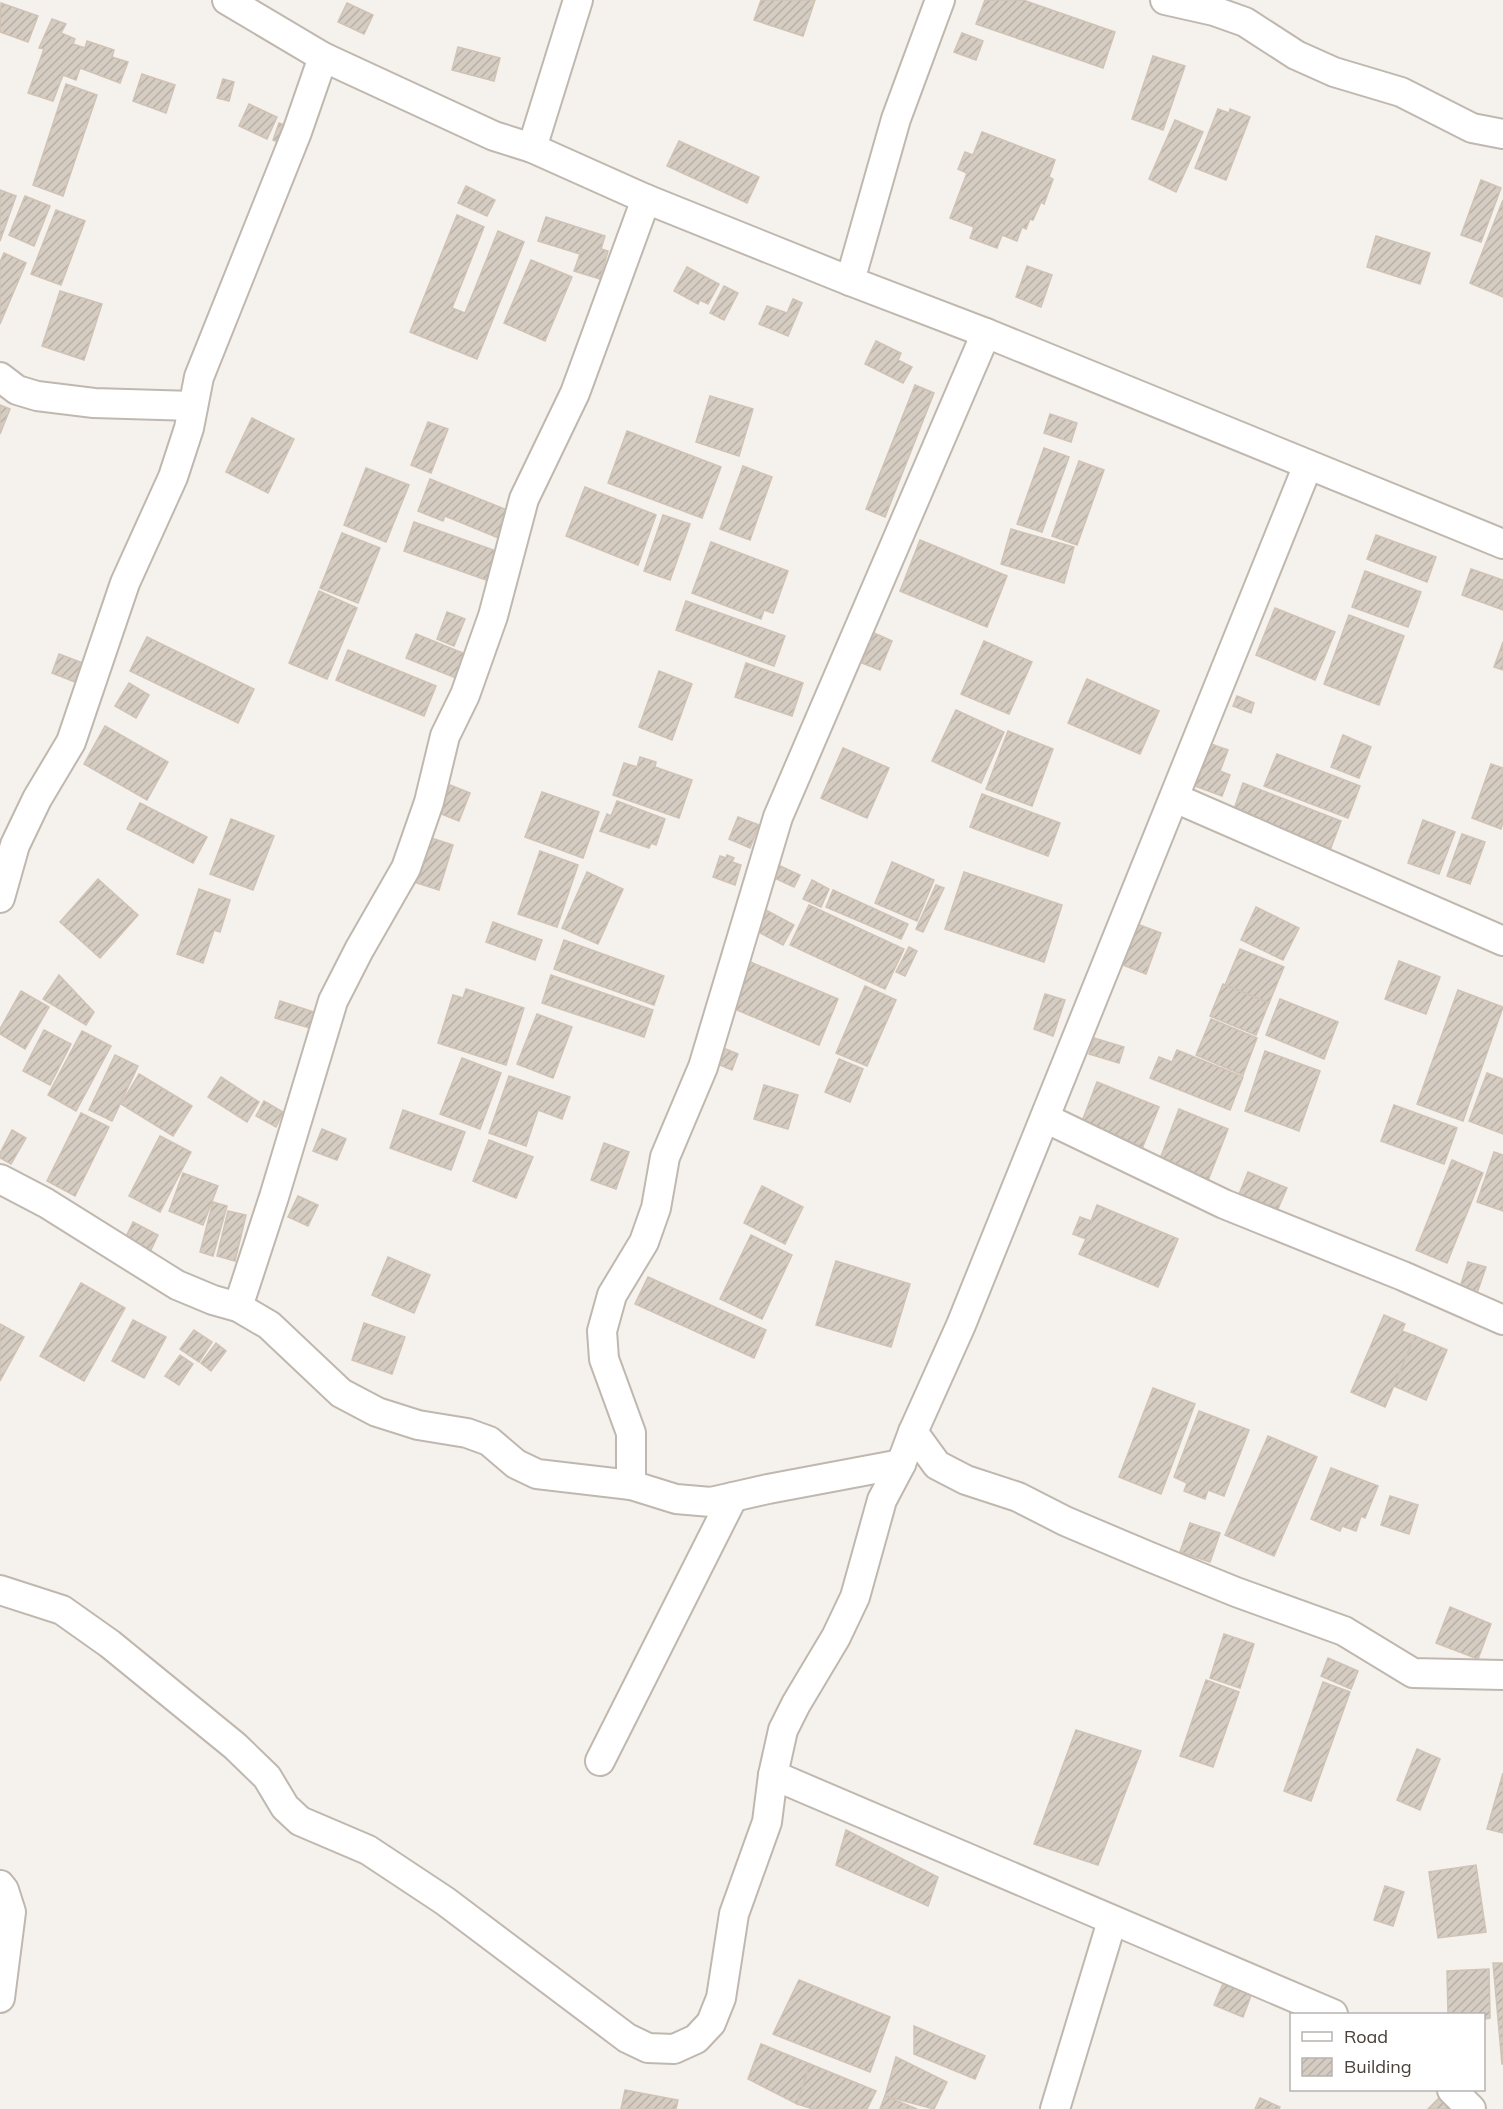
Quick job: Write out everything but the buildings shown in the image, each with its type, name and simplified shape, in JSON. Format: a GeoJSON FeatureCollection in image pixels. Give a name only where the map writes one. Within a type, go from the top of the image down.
{"type":"FeatureCollection","features":[{"type":"Feature","properties":{"kind":"street"},"geometry":{"type":"LineString","coordinates":[[227,0],[323,57],[494,136],[532,148],[646,199],[986,333],[1503,544]]}},
{"type":"Feature","properties":{"kind":"street"},"geometry":{"type":"LineString","coordinates":[[532,148],[578,0]]}},
{"type":"Feature","properties":{"kind":"street"},"geometry":{"type":"LineString","coordinates":[[850,281],[896,119],[940,0]]}},
{"type":"Feature","properties":{"kind":"street"},"geometry":{"type":"LineString","coordinates":[[1165,0],[1214,10],[1245,22],[1296,55],[1334,72],[1401,92],[1472,128],[1503,134]]}},
{"type":"Feature","properties":{"kind":"street"},"geometry":{"type":"LineString","coordinates":[[0,898],[15,846],[37,799],[71,742],[125,582],[173,477],[189,428],[200,377],[297,132],[323,57]]}},
{"type":"Feature","properties":{"kind":"street"},"geometry":{"type":"LineString","coordinates":[[238,1307],[333,1001],[406,868],[429,802],[445,735],[465,695],[493,616],[524,499],[575,393],[646,199]]}},
{"type":"Feature","properties":{"kind":"street"},"geometry":{"type":"LineString","coordinates":[[631,1485],[631,1433],[604,1359],[602,1331],[612,1295],[644,1242],[656,1208],[665,1157],[703,1067],[778,817],[986,333]]}},
{"type":"Feature","properties":{"kind":"street"},"geometry":{"type":"LineString","coordinates":[[0,377],[17,390],[37,396],[94,403],[193,406]]}},
{"type":"Feature","properties":{"kind":"street"},"geometry":{"type":"LineString","coordinates":[[4,1598],[62,1610],[111,1644],[267,1776],[285,1807],[300,1821],[369,1850],[445,1901],[627,2038],[648,2048],[674,2049],[696,2039],[711,2023],[721,1998],[734,1914],[767,1822],[773,1775],[783,1730],[836,1637],[855,1597],[882,1500],[901,1464],[961,1325],[1308,465]]}},
{"type":"Feature","properties":{"kind":"street"},"geometry":{"type":"LineString","coordinates":[[1175,798],[1503,941]]}},
{"type":"Feature","properties":{"kind":"street"},"geometry":{"type":"LineString","coordinates":[[1045,1118],[1224,1204],[1403,1276],[1503,1320]]}},
{"type":"Feature","properties":{"kind":"street"},"geometry":{"type":"LineString","coordinates":[[0,1179],[46,1203],[177,1285],[213,1300],[238,1307],[269,1324],[341,1393],[377,1412],[418,1425],[467,1433],[489,1441],[516,1464],[537,1474],[631,1485],[676,1499],[711,1502],[901,1464]]}},
{"type":"Feature","properties":{"kind":"street"},"geometry":{"type":"LineString","coordinates":[[913,1432],[937,1465],[966,1480],[1018,1497],[1065,1521],[1236,1592],[1344,1631],[1413,1673],[1503,1675]]}},
{"type":"Feature","properties":{"kind":"street"},"geometry":{"type":"LineString","coordinates":[[600,1761],[733,1497]]}},
{"type":"Feature","properties":{"kind":"street"},"geometry":{"type":"LineString","coordinates":[[773,1775],[1331,2013]]}},
{"type":"Feature","properties":{"kind":"street"},"geometry":{"type":"LineString","coordinates":[[0,1886],[4,1890],[11,1912],[0,1998]]}},
{"type":"Feature","properties":{"kind":"street"},"geometry":{"type":"LineString","coordinates":[[1055,2109],[1112,1921]]}},
{"type":"Feature","properties":{"kind":"street"},"geometry":{"type":"LineString","coordinates":[[1453,2091],[1471,2109]]}}]}
